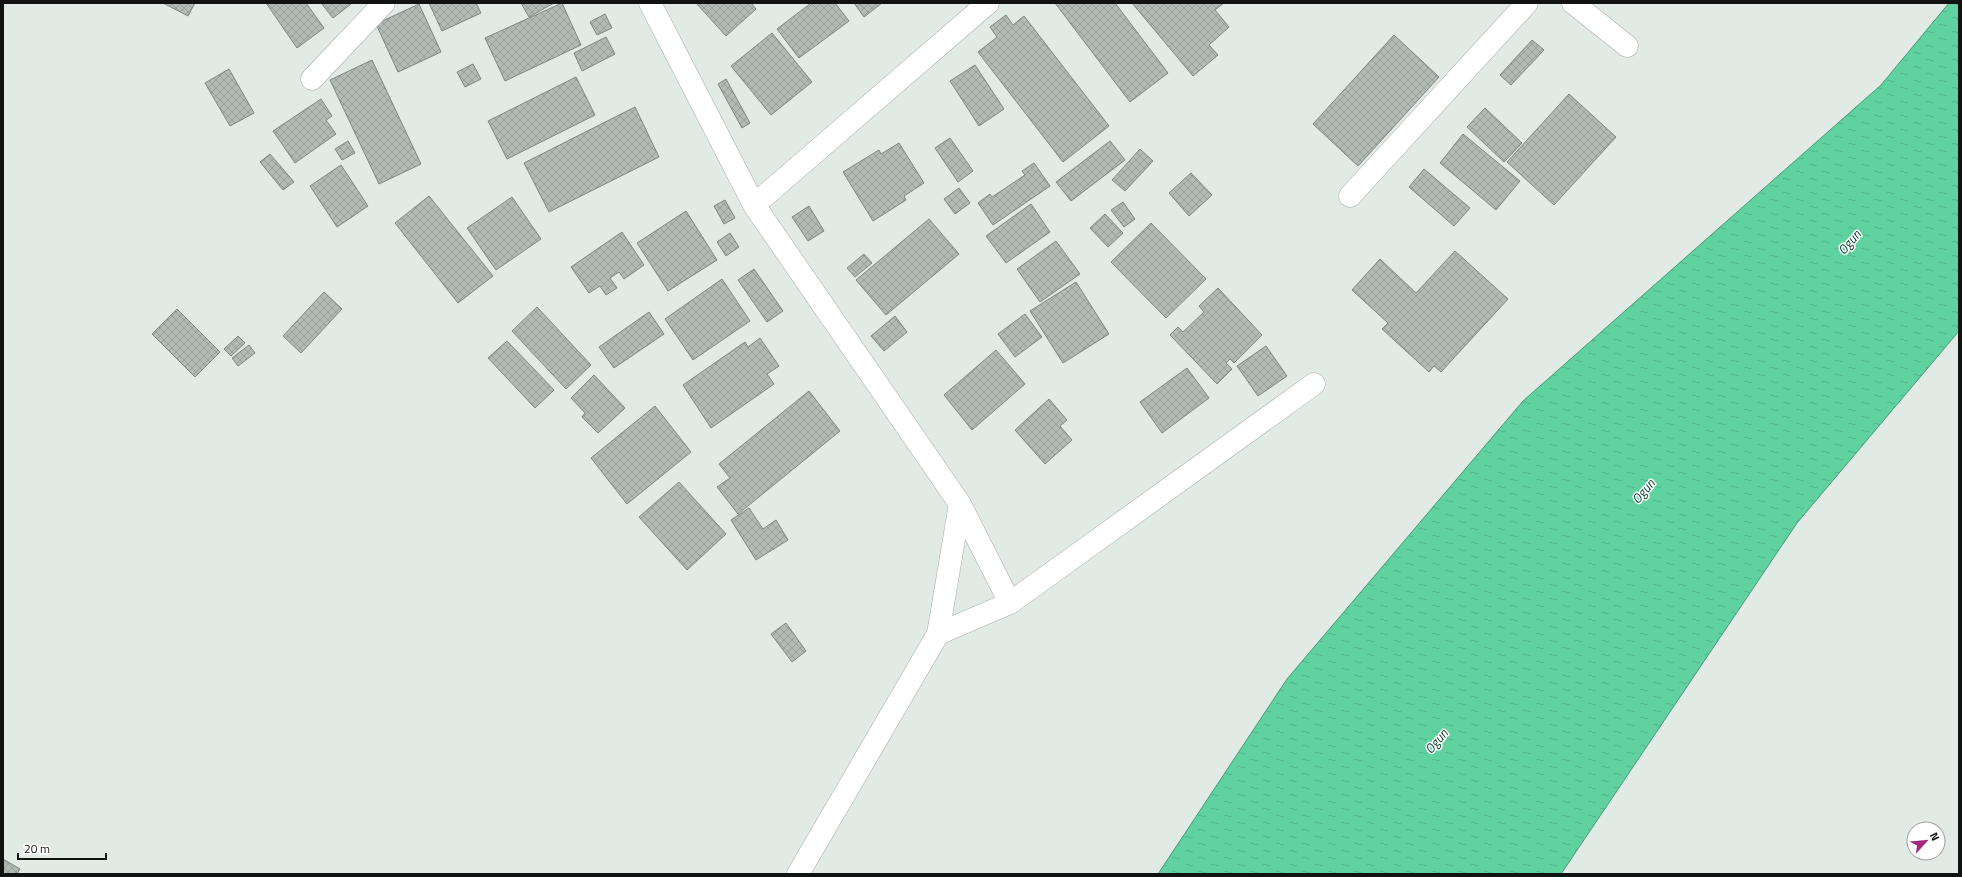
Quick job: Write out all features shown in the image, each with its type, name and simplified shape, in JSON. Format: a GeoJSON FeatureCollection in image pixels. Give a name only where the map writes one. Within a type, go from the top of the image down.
{"type":"FeatureCollection","features":[{"type":"Feature","properties":{"kind":"street"},"geometry":{"type":"LineString","coordinates":[[312,79],[384,3]]}},
{"type":"Feature","properties":{"kind":"street"},"geometry":{"type":"LineString","coordinates":[[650,3],[754,206],[960,504],[1010,603]]}},
{"type":"Feature","properties":{"kind":"street"},"geometry":{"type":"LineString","coordinates":[[754,206],[988,3]]}},
{"type":"Feature","properties":{"kind":"street"},"geometry":{"type":"LineString","coordinates":[[1350,196],[1527,3]]}},
{"type":"Feature","properties":{"kind":"street"},"geometry":{"type":"LineString","coordinates":[[1573,3],[1627,46]]}},
{"type":"Feature","properties":{"kind":"street"},"geometry":{"type":"LineString","coordinates":[[938,634],[1010,603],[1314,384]]}},
{"type":"Feature","properties":{"kind":"street"},"geometry":{"type":"LineString","coordinates":[[798,874],[938,634],[960,504]]}},
{"type":"Feature","properties":{"kind":"water","name":"Ogun"},"geometry":{"type":"Polygon","coordinates":[[[1949,3],[1959,3],[1959,331],[1797,523],[1561,874],[1158,874],[1287,679],[1523,401],[1881,85],[1949,3]]]}},
{"type":"Feature","properties":{"kind":"building"},"geometry":{"type":"Polygon","coordinates":[[[163,3],[195,3],[188,16],[163,3]]]}},
{"type":"Feature","properties":{"kind":"building"},"geometry":{"type":"Polygon","coordinates":[[[266,3],[306,3],[324,28],[297,48],[266,3]]]}},
{"type":"Feature","properties":{"kind":"building"},"geometry":{"type":"Polygon","coordinates":[[[321,3],[351,3],[351,4],[333,18],[321,3]]]}},
{"type":"Feature","properties":{"kind":"building"},"geometry":{"type":"Polygon","coordinates":[[[429,3],[476,3],[481,13],[442,31],[429,3]]]}},
{"type":"Feature","properties":{"kind":"building"},"geometry":{"type":"Polygon","coordinates":[[[521,3],[554,3],[529,17],[521,3]]]}},
{"type":"Feature","properties":{"kind":"building"},"geometry":{"type":"Polygon","coordinates":[[[562,3],[581,45],[505,81],[485,38],[562,3]]]}},
{"type":"Feature","properties":{"kind":"building"},"geometry":{"type":"Polygon","coordinates":[[[696,3],[751,3],[756,9],[726,36],[696,3]]]}},
{"type":"Feature","properties":{"kind":"building"},"geometry":{"type":"Polygon","coordinates":[[[811,3],[835,3],[849,21],[799,58],[777,29],[811,3]]]}},
{"type":"Feature","properties":{"kind":"building"},"geometry":{"type":"Polygon","coordinates":[[[854,3],[882,3],[864,17],[854,3]]]}},
{"type":"Feature","properties":{"kind":"building"},"geometry":{"type":"Polygon","coordinates":[[[1055,3],[1115,3],[1168,73],[1130,102],[1055,3]]]}},
{"type":"Feature","properties":{"kind":"building"},"geometry":{"type":"Polygon","coordinates":[[[1132,3],[1224,3],[1215,10],[1229,27],[1209,45],[1218,55],[1193,76],[1132,3]]]}},
{"type":"Feature","properties":{"kind":"building"},"geometry":{"type":"Polygon","coordinates":[[[419,4],[441,52],[398,72],[376,24],[419,4]]]}},
{"type":"Feature","properties":{"kind":"building"},"geometry":{"type":"Polygon","coordinates":[[[605,14],[612,28],[597,35],[590,22],[605,14]]]}},
{"type":"Feature","properties":{"kind":"building"},"geometry":{"type":"Polygon","coordinates":[[[1006,15],[1013,25],[1024,16],[1109,126],[1063,162],[978,52],[997,37],[990,27],[1006,15]]]}},
{"type":"Feature","properties":{"kind":"building"},"geometry":{"type":"Polygon","coordinates":[[[772,33],[812,82],[771,115],[731,66],[772,33]]]}},
{"type":"Feature","properties":{"kind":"building"},"geometry":{"type":"Polygon","coordinates":[[[1394,35],[1439,77],[1358,166],[1313,124],[1394,35]]]}},
{"type":"Feature","properties":{"kind":"building"},"geometry":{"type":"Polygon","coordinates":[[[606,37],[615,54],[582,71],[574,53],[606,37]]]}},
{"type":"Feature","properties":{"kind":"building"},"geometry":{"type":"Polygon","coordinates":[[[1532,40],[1544,50],[1511,85],[1500,75],[1532,40]]]}},
{"type":"Feature","properties":{"kind":"building"},"geometry":{"type":"Polygon","coordinates":[[[372,60],[421,164],[379,184],[330,80],[372,60]]]}},
{"type":"Feature","properties":{"kind":"building"},"geometry":{"type":"Polygon","coordinates":[[[473,64],[481,79],[465,87],[457,72],[473,64]]]}},
{"type":"Feature","properties":{"kind":"building"},"geometry":{"type":"Polygon","coordinates":[[[975,65],[1004,109],[979,126],[950,81],[975,65]]]}},
{"type":"Feature","properties":{"kind":"building"},"geometry":{"type":"Polygon","coordinates":[[[229,69],[254,113],[230,126],[205,83],[229,69]]]}},
{"type":"Feature","properties":{"kind":"building"},"geometry":{"type":"Polygon","coordinates":[[[576,77],[595,115],[507,159],[488,121],[576,77]]]}},
{"type":"Feature","properties":{"kind":"building"},"geometry":{"type":"Polygon","coordinates":[[[726,79],[750,123],[742,128],[718,84],[726,79]]]}},
{"type":"Feature","properties":{"kind":"building"},"geometry":{"type":"Polygon","coordinates":[[[1569,94],[1616,137],[1554,205],[1507,162],[1569,94]]]}},
{"type":"Feature","properties":{"kind":"building"},"geometry":{"type":"Polygon","coordinates":[[[321,99],[332,116],[326,120],[336,134],[295,163],[273,131],[321,99]]]}},
{"type":"Feature","properties":{"kind":"building"},"geometry":{"type":"Polygon","coordinates":[[[635,107],[659,157],[549,212],[524,163],[635,107]]]}},
{"type":"Feature","properties":{"kind":"building"},"geometry":{"type":"Polygon","coordinates":[[[1485,108],[1522,143],[1504,162],[1467,127],[1485,108]]]}},
{"type":"Feature","properties":{"kind":"building"},"geometry":{"type":"Polygon","coordinates":[[[1463,134],[1520,181],[1496,210],[1440,163],[1463,134]]]}},
{"type":"Feature","properties":{"kind":"building"},"geometry":{"type":"Polygon","coordinates":[[[950,138],[973,171],[958,182],[935,148],[950,138]]]}},
{"type":"Feature","properties":{"kind":"building"},"geometry":{"type":"Polygon","coordinates":[[[348,141],[355,153],[342,160],[335,149],[348,141]]]}},
{"type":"Feature","properties":{"kind":"building"},"geometry":{"type":"Polygon","coordinates":[[[1110,141],[1125,160],[1071,201],[1056,182],[1110,141]]]}},
{"type":"Feature","properties":{"kind":"building"},"geometry":{"type":"Polygon","coordinates":[[[899,143],[924,183],[904,196],[906,200],[873,221],[843,172],[879,150],[881,154],[899,143]]]}},
{"type":"Feature","properties":{"kind":"building"},"geometry":{"type":"Polygon","coordinates":[[[1140,149],[1153,161],[1125,191],[1112,180],[1140,149]]]}},
{"type":"Feature","properties":{"kind":"building"},"geometry":{"type":"Polygon","coordinates":[[[270,154],[294,182],[283,190],[260,162],[270,154]]]}},
{"type":"Feature","properties":{"kind":"building"},"geometry":{"type":"Polygon","coordinates":[[[1034,163],[1050,186],[993,225],[978,203],[990,194],[992,197],[1025,175],[1022,171],[1034,163]]]}},
{"type":"Feature","properties":{"kind":"building"},"geometry":{"type":"Polygon","coordinates":[[[341,165],[368,206],[337,227],[310,186],[341,165]]]}},
{"type":"Feature","properties":{"kind":"building"},"geometry":{"type":"Polygon","coordinates":[[[1424,169],[1470,208],[1454,226],[1409,187],[1424,169]]]}},
{"type":"Feature","properties":{"kind":"building"},"geometry":{"type":"Polygon","coordinates":[[[1191,173],[1212,195],[1189,216],[1169,193],[1191,173]]]}},
{"type":"Feature","properties":{"kind":"building"},"geometry":{"type":"Polygon","coordinates":[[[959,188],[970,203],[955,214],[944,199],[959,188]]]}},
{"type":"Feature","properties":{"kind":"building"},"geometry":{"type":"Polygon","coordinates":[[[429,196],[493,276],[458,303],[395,223],[429,196]]]}},
{"type":"Feature","properties":{"kind":"building"},"geometry":{"type":"Polygon","coordinates":[[[512,197],[541,239],[496,270],[467,228],[512,197]]]}},
{"type":"Feature","properties":{"kind":"building"},"geometry":{"type":"Polygon","coordinates":[[[725,200],[735,218],[724,224],[714,206],[725,200]]]}},
{"type":"Feature","properties":{"kind":"building"},"geometry":{"type":"Polygon","coordinates":[[[1123,202],[1135,219],[1124,227],[1111,210],[1123,202]]]}},
{"type":"Feature","properties":{"kind":"building"},"geometry":{"type":"Polygon","coordinates":[[[1031,204],[1050,232],[1006,263],[986,236],[1031,204]]]}},
{"type":"Feature","properties":{"kind":"building"},"geometry":{"type":"Polygon","coordinates":[[[809,206],[824,231],[808,241],[792,217],[809,206]]]}},
{"type":"Feature","properties":{"kind":"building"},"geometry":{"type":"Polygon","coordinates":[[[686,211],[717,260],[668,291],[637,243],[686,211]]]}},
{"type":"Feature","properties":{"kind":"building"},"geometry":{"type":"Polygon","coordinates":[[[1105,214],[1123,233],[1108,247],[1090,228],[1105,214]]]}},
{"type":"Feature","properties":{"kind":"building"},"geometry":{"type":"Polygon","coordinates":[[[929,219],[959,254],[886,315],[856,280],[929,219]]]}},
{"type":"Feature","properties":{"kind":"building"},"geometry":{"type":"Polygon","coordinates":[[[1151,223],[1206,279],[1166,318],[1111,262],[1151,223]]]}},
{"type":"Feature","properties":{"kind":"building"},"geometry":{"type":"Polygon","coordinates":[[[622,232],[644,265],[624,279],[619,272],[610,278],[617,288],[606,295],[600,286],[589,293],[571,267],[622,232]]]}},
{"type":"Feature","properties":{"kind":"building"},"geometry":{"type":"Polygon","coordinates":[[[730,233],[739,247],[726,256],[717,242],[730,233]]]}},
{"type":"Feature","properties":{"kind":"building"},"geometry":{"type":"Polygon","coordinates":[[[1056,241],[1080,274],[1040,302],[1017,269],[1056,241]]]}},
{"type":"Feature","properties":{"kind":"building"},"geometry":{"type":"Polygon","coordinates":[[[1455,251],[1508,299],[1441,372],[1434,366],[1429,372],[1382,329],[1388,323],[1352,290],[1380,259],[1416,293],[1455,251]]]}},
{"type":"Feature","properties":{"kind":"building"},"geometry":{"type":"Polygon","coordinates":[[[864,254],[872,263],[855,277],[847,268],[864,254]]]}},
{"type":"Feature","properties":{"kind":"building"},"geometry":{"type":"Polygon","coordinates":[[[754,269],[783,311],[767,322],[738,280],[754,269]]]}},
{"type":"Feature","properties":{"kind":"building"},"geometry":{"type":"Polygon","coordinates":[[[722,279],[750,321],[693,360],[665,319],[722,279]]]}},
{"type":"Feature","properties":{"kind":"building"},"geometry":{"type":"Polygon","coordinates":[[[1076,282],[1109,334],[1063,363],[1030,311],[1076,282]]]}},
{"type":"Feature","properties":{"kind":"building"},"geometry":{"type":"Polygon","coordinates":[[[1218,288],[1262,335],[1234,363],[1230,359],[1226,363],[1232,369],[1217,384],[1170,335],[1178,327],[1183,332],[1204,312],[1199,306],[1218,288]]]}},
{"type":"Feature","properties":{"kind":"building"},"geometry":{"type":"Polygon","coordinates":[[[324,292],[342,309],[301,353],[283,336],[324,292]]]}},
{"type":"Feature","properties":{"kind":"building"},"geometry":{"type":"Polygon","coordinates":[[[537,307],[591,365],[566,389],[512,331],[537,307]]]}},
{"type":"Feature","properties":{"kind":"building"},"geometry":{"type":"Polygon","coordinates":[[[177,309],[220,352],[195,377],[152,334],[177,309]]]}},
{"type":"Feature","properties":{"kind":"building"},"geometry":{"type":"Polygon","coordinates":[[[649,312],[664,334],[614,368],[599,347],[649,312]]]}},
{"type":"Feature","properties":{"kind":"building"},"geometry":{"type":"Polygon","coordinates":[[[1025,314],[1042,337],[1015,357],[998,334],[1025,314]]]}},
{"type":"Feature","properties":{"kind":"building"},"geometry":{"type":"Polygon","coordinates":[[[895,316],[907,332],[884,351],[871,336],[895,316]]]}},
{"type":"Feature","properties":{"kind":"building"},"geometry":{"type":"Polygon","coordinates":[[[238,336],[245,343],[231,356],[224,349],[238,336]]]}},
{"type":"Feature","properties":{"kind":"building"},"geometry":{"type":"Polygon","coordinates":[[[760,338],[779,366],[767,374],[774,384],[711,428],[683,385],[745,342],[748,347],[760,338]]]}},
{"type":"Feature","properties":{"kind":"building"},"geometry":{"type":"Polygon","coordinates":[[[507,341],[554,390],[535,408],[488,358],[507,341]]]}},
{"type":"Feature","properties":{"kind":"building"},"geometry":{"type":"Polygon","coordinates":[[[249,345],[255,353],[238,366],[232,358],[249,345]]]}},
{"type":"Feature","properties":{"kind":"building"},"geometry":{"type":"Polygon","coordinates":[[[1266,346],[1287,376],[1258,396],[1237,366],[1266,346]]]}},
{"type":"Feature","properties":{"kind":"building"},"geometry":{"type":"Polygon","coordinates":[[[996,350],[1025,384],[972,430],[944,395],[996,350]]]}},
{"type":"Feature","properties":{"kind":"building"},"geometry":{"type":"Polygon","coordinates":[[[1187,368],[1209,398],[1162,433],[1140,402],[1187,368]]]}},
{"type":"Feature","properties":{"kind":"building"},"geometry":{"type":"Polygon","coordinates":[[[594,375],[625,408],[598,433],[582,417],[585,413],[571,398],[594,375]]]}},
{"type":"Feature","properties":{"kind":"building"},"geometry":{"type":"Polygon","coordinates":[[[809,391],[840,431],[738,514],[717,487],[730,478],[719,464],[809,391]]]}},
{"type":"Feature","properties":{"kind":"building"},"geometry":{"type":"Polygon","coordinates":[[[1049,399],[1067,420],[1060,426],[1072,440],[1045,464],[1015,430],[1049,399]]]}},
{"type":"Feature","properties":{"kind":"building"},"geometry":{"type":"Polygon","coordinates":[[[655,406],[691,452],[627,504],[591,458],[655,406]]]}},
{"type":"Feature","properties":{"kind":"building"},"geometry":{"type":"Polygon","coordinates":[[[679,482],[726,534],[687,570],[639,517],[679,482]]]}},
{"type":"Feature","properties":{"kind":"building"},"geometry":{"type":"Polygon","coordinates":[[[749,508],[763,529],[776,520],[788,540],[756,560],[731,520],[749,508]]]}},
{"type":"Feature","properties":{"kind":"building"},"geometry":{"type":"Polygon","coordinates":[[[786,623],[806,651],[792,662],[771,634],[786,623]]]}},
{"type":"Feature","properties":{"kind":"building"},"geometry":{"type":"Polygon","coordinates":[[[3,859],[20,869],[17,874],[3,874],[3,859]]]}}]}
